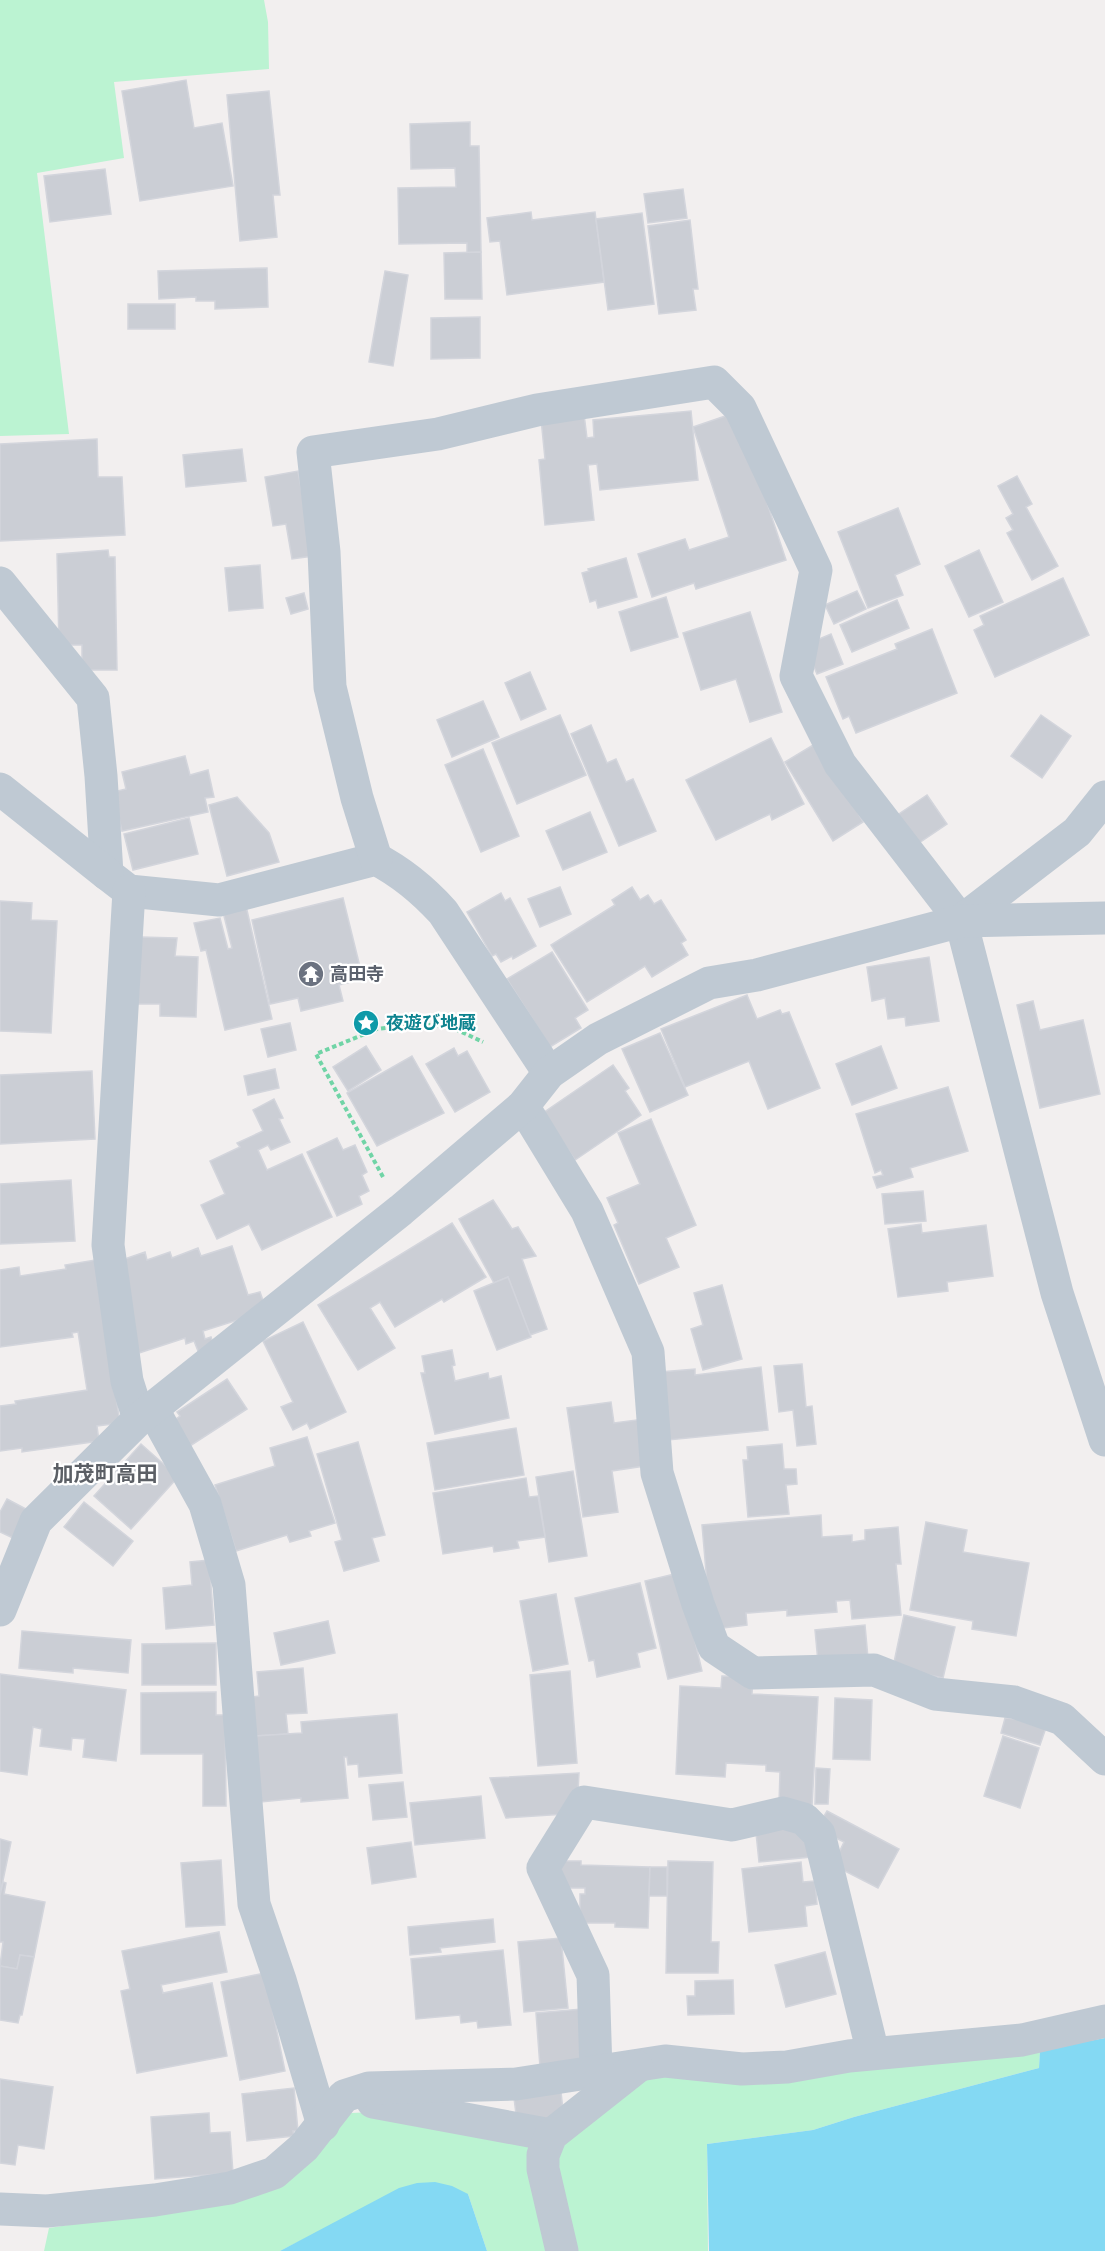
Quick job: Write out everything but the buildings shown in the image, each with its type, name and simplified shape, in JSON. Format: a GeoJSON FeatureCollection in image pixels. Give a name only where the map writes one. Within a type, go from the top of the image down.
{"type":"FeatureCollection","features":[{"type":"Feature","properties":{"kind":"street"},"geometry":{"type":"LineString","coordinates":[[549,1073],[443,912],[428,894],[410,879],[376,859],[357,798],[330,687],[324,552],[313,452],[438,434],[537,410],[714,382],[740,408],[816,570],[796,676],[840,764],[961,921],[1057,1293],[1105,1440]]}},
{"type":"Feature","properties":{"kind":"street"},"geometry":{"type":"LineString","coordinates":[[0,583],[93,699],[101,776],[118,883],[108,1245],[127,1381],[145,1413],[205,1504],[229,1585],[254,1904],[280,1980],[323,2125]]}},
{"type":"Feature","properties":{"kind":"street"},"geometry":{"type":"LineString","coordinates":[[0,789],[118,883],[219,900],[376,859]]}},
{"type":"Feature","properties":{"kind":"street"},"geometry":{"type":"LineString","coordinates":[[961,921],[1077,832],[1105,798]]}},
{"type":"Feature","properties":{"kind":"street"},"geometry":{"type":"LineString","coordinates":[[0,1610],[36,1521],[145,1413],[401,1210],[523,1106],[549,1073],[598,1039],[709,983],[757,975],[961,921],[1105,918]]}},
{"type":"Feature","properties":{"kind":"street"},"geometry":{"type":"LineString","coordinates":[[523,1106],[587,1211],[648,1352],[657,1473],[698,1604],[714,1647],[753,1673],[874,1670],[935,1694],[1014,1702],[1062,1719],[1105,1759]]}},
{"type":"Feature","properties":{"kind":"street"},"geometry":{"type":"LineString","coordinates":[[596,2071],[592,1975],[543,1868],[584,1802],[732,1825],[783,1813],[804,1819],[819,1834],[873,2053]]}},
{"type":"Feature","properties":{"kind":"street"},"geometry":{"type":"LineString","coordinates":[[0,2209],[47,2211],[155,2200],[230,2188],[274,2173],[304,2147],[344,2096],[369,2088],[516,2084],[665,2061],[761,2069],[788,2067],[873,2053],[1022,2040],[1105,2021]]}},
{"type":"Feature","properties":{"kind":"street"},"geometry":{"type":"LineString","coordinates":[[561,2251],[543,2169],[543,2155],[551,2135],[637,2067]]}},
{"type":"Feature","properties":{"kind":"street"},"geometry":{"type":"LineString","coordinates":[[344,2096],[551,2135]]}},
{"type":"Feature","properties":{"kind":"path"},"geometry":{"type":"LineString","coordinates":[[401,1210],[316,1054],[378,1029],[419,1024],[451,1027],[490,1045]]}},
{"type":"Feature","properties":{"kind":"green space"},"geometry":{"type":"Polygon","coordinates":[[[0,0],[264,0],[268,22],[269,69],[114,82],[124,158],[37,173],[69,434],[0,436],[0,0]]]}},
{"type":"Feature","properties":{"kind":"green space"},"geometry":{"type":"Polygon","coordinates":[[[1040,2050],[1039,2068],[813,2130],[707,2144],[708,2251],[571,2251],[561,2213],[558,2140],[639,2078],[1040,2050]]]}},
{"type":"Feature","properties":{"kind":"green space"},"geometry":{"type":"Polygon","coordinates":[[[395,2111],[537,2141],[549,2251],[487,2251],[468,2194],[318,2232],[280,2251],[44,2251],[49,2228],[221,2201],[351,2113],[395,2111]]]}},
{"type":"Feature","properties":{"kind":"water"},"geometry":{"type":"Polygon","coordinates":[[[1105,2038],[1105,2251],[709,2251],[707,2144],[813,2130],[1039,2068],[1040,2050],[1105,2038]]]}},
{"type":"Feature","properties":{"kind":"water"},"geometry":{"type":"Polygon","coordinates":[[[435,2182],[452,2186],[468,2194],[487,2251],[280,2251],[399,2188],[417,2183],[435,2182]]]}},
{"type":"Feature","properties":{"kind":"place","name":"高田寺"},"geometry":{"type":"Point","coordinates":[311,974]}},
{"type":"Feature","properties":{"kind":"place","name":"夜遊び地蔵"},"geometry":{"type":"Point","coordinates":[366,1023]}},
{"type":"Feature","properties":{"kind":"district","name":"加茂町高田"},"geometry":{"type":"Point","coordinates":[105,1474]}}]}
